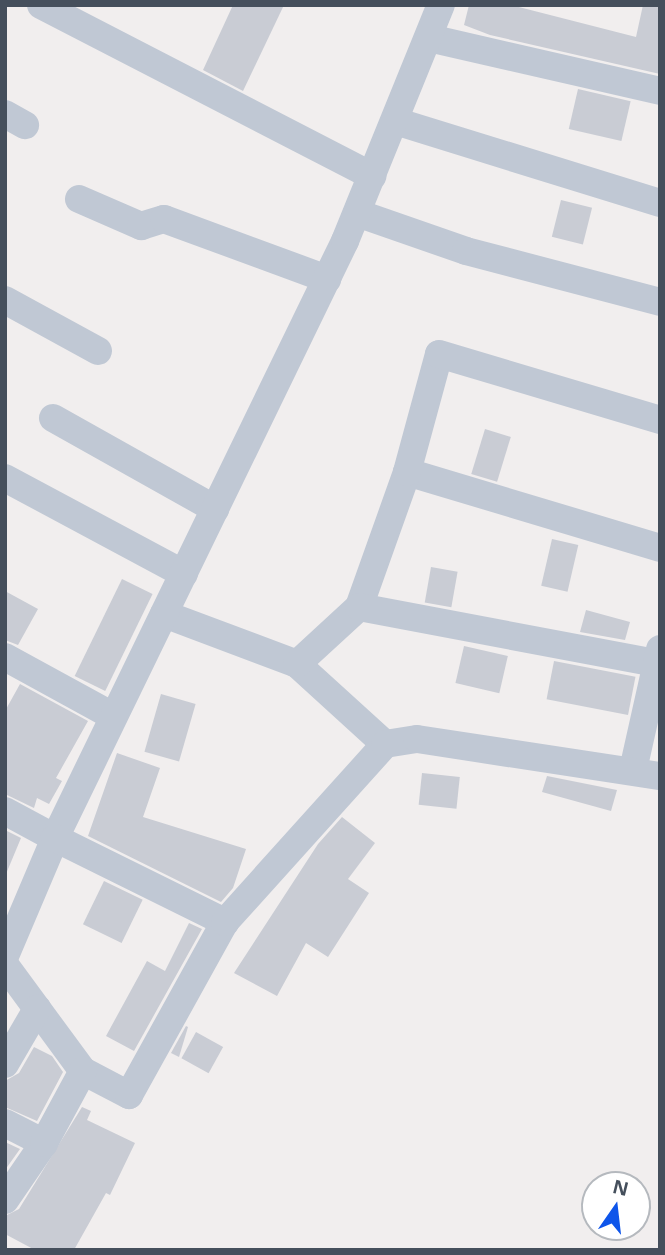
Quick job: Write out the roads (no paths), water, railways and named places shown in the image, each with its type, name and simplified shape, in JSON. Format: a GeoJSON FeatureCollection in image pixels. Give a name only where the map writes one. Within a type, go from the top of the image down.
{"type":"FeatureCollection","features":[{"type":"Feature","properties":{"kind":"street"},"geometry":{"type":"LineString","coordinates":[[41,5],[373,176]]}},
{"type":"Feature","properties":{"kind":"street"},"geometry":{"type":"LineString","coordinates":[[5,956],[111,715],[164,614],[327,279],[373,176],[441,5]]}},
{"type":"Feature","properties":{"kind":"street"},"geometry":{"type":"LineString","coordinates":[[429,38],[660,91]]}},
{"type":"Feature","properties":{"kind":"street"},"geometry":{"type":"LineString","coordinates":[[395,121],[660,203]]}},
{"type":"Feature","properties":{"kind":"street"},"geometry":{"type":"LineString","coordinates":[[79,199],[141,226],[164,219],[327,279]]}},
{"type":"Feature","properties":{"kind":"street"},"geometry":{"type":"LineString","coordinates":[[356,213],[480,255],[660,302]]}},
{"type":"Feature","properties":{"kind":"street"},"geometry":{"type":"LineString","coordinates":[[5,300],[98,351]]}},
{"type":"Feature","properties":{"kind":"street"},"geometry":{"type":"LineString","coordinates":[[297,664],[359,607],[407,472],[439,354],[660,421]]}},
{"type":"Feature","properties":{"kind":"street"},"geometry":{"type":"LineString","coordinates":[[53,418],[215,509]]}},
{"type":"Feature","properties":{"kind":"street"},"geometry":{"type":"LineString","coordinates":[[407,472],[660,548]]}},
{"type":"Feature","properties":{"kind":"street"},"geometry":{"type":"LineString","coordinates":[[5,478],[184,573]]}},
{"type":"Feature","properties":{"kind":"street"},"geometry":{"type":"LineString","coordinates":[[5,965],[83,1071],[129,1096],[225,922],[385,744],[417,739],[646,773],[659,659],[359,607]]}},
{"type":"Feature","properties":{"kind":"street"},"geometry":{"type":"LineString","coordinates":[[164,614],[297,664],[385,744]]}},
{"type":"Feature","properties":{"kind":"street"},"geometry":{"type":"LineString","coordinates":[[5,657],[111,715]]}},
{"type":"Feature","properties":{"kind":"street"},"geometry":{"type":"LineString","coordinates":[[5,811],[225,922]]}},
{"type":"Feature","properties":{"kind":"street"},"geometry":{"type":"LineString","coordinates":[[5,1064],[37,1009]]}},
{"type":"Feature","properties":{"kind":"street"},"geometry":{"type":"LineString","coordinates":[[5,1200],[44,1143],[83,1071]]}},
{"type":"Feature","properties":{"kind":"street"},"geometry":{"type":"LineString","coordinates":[[5,1123],[44,1143]]}}]}
